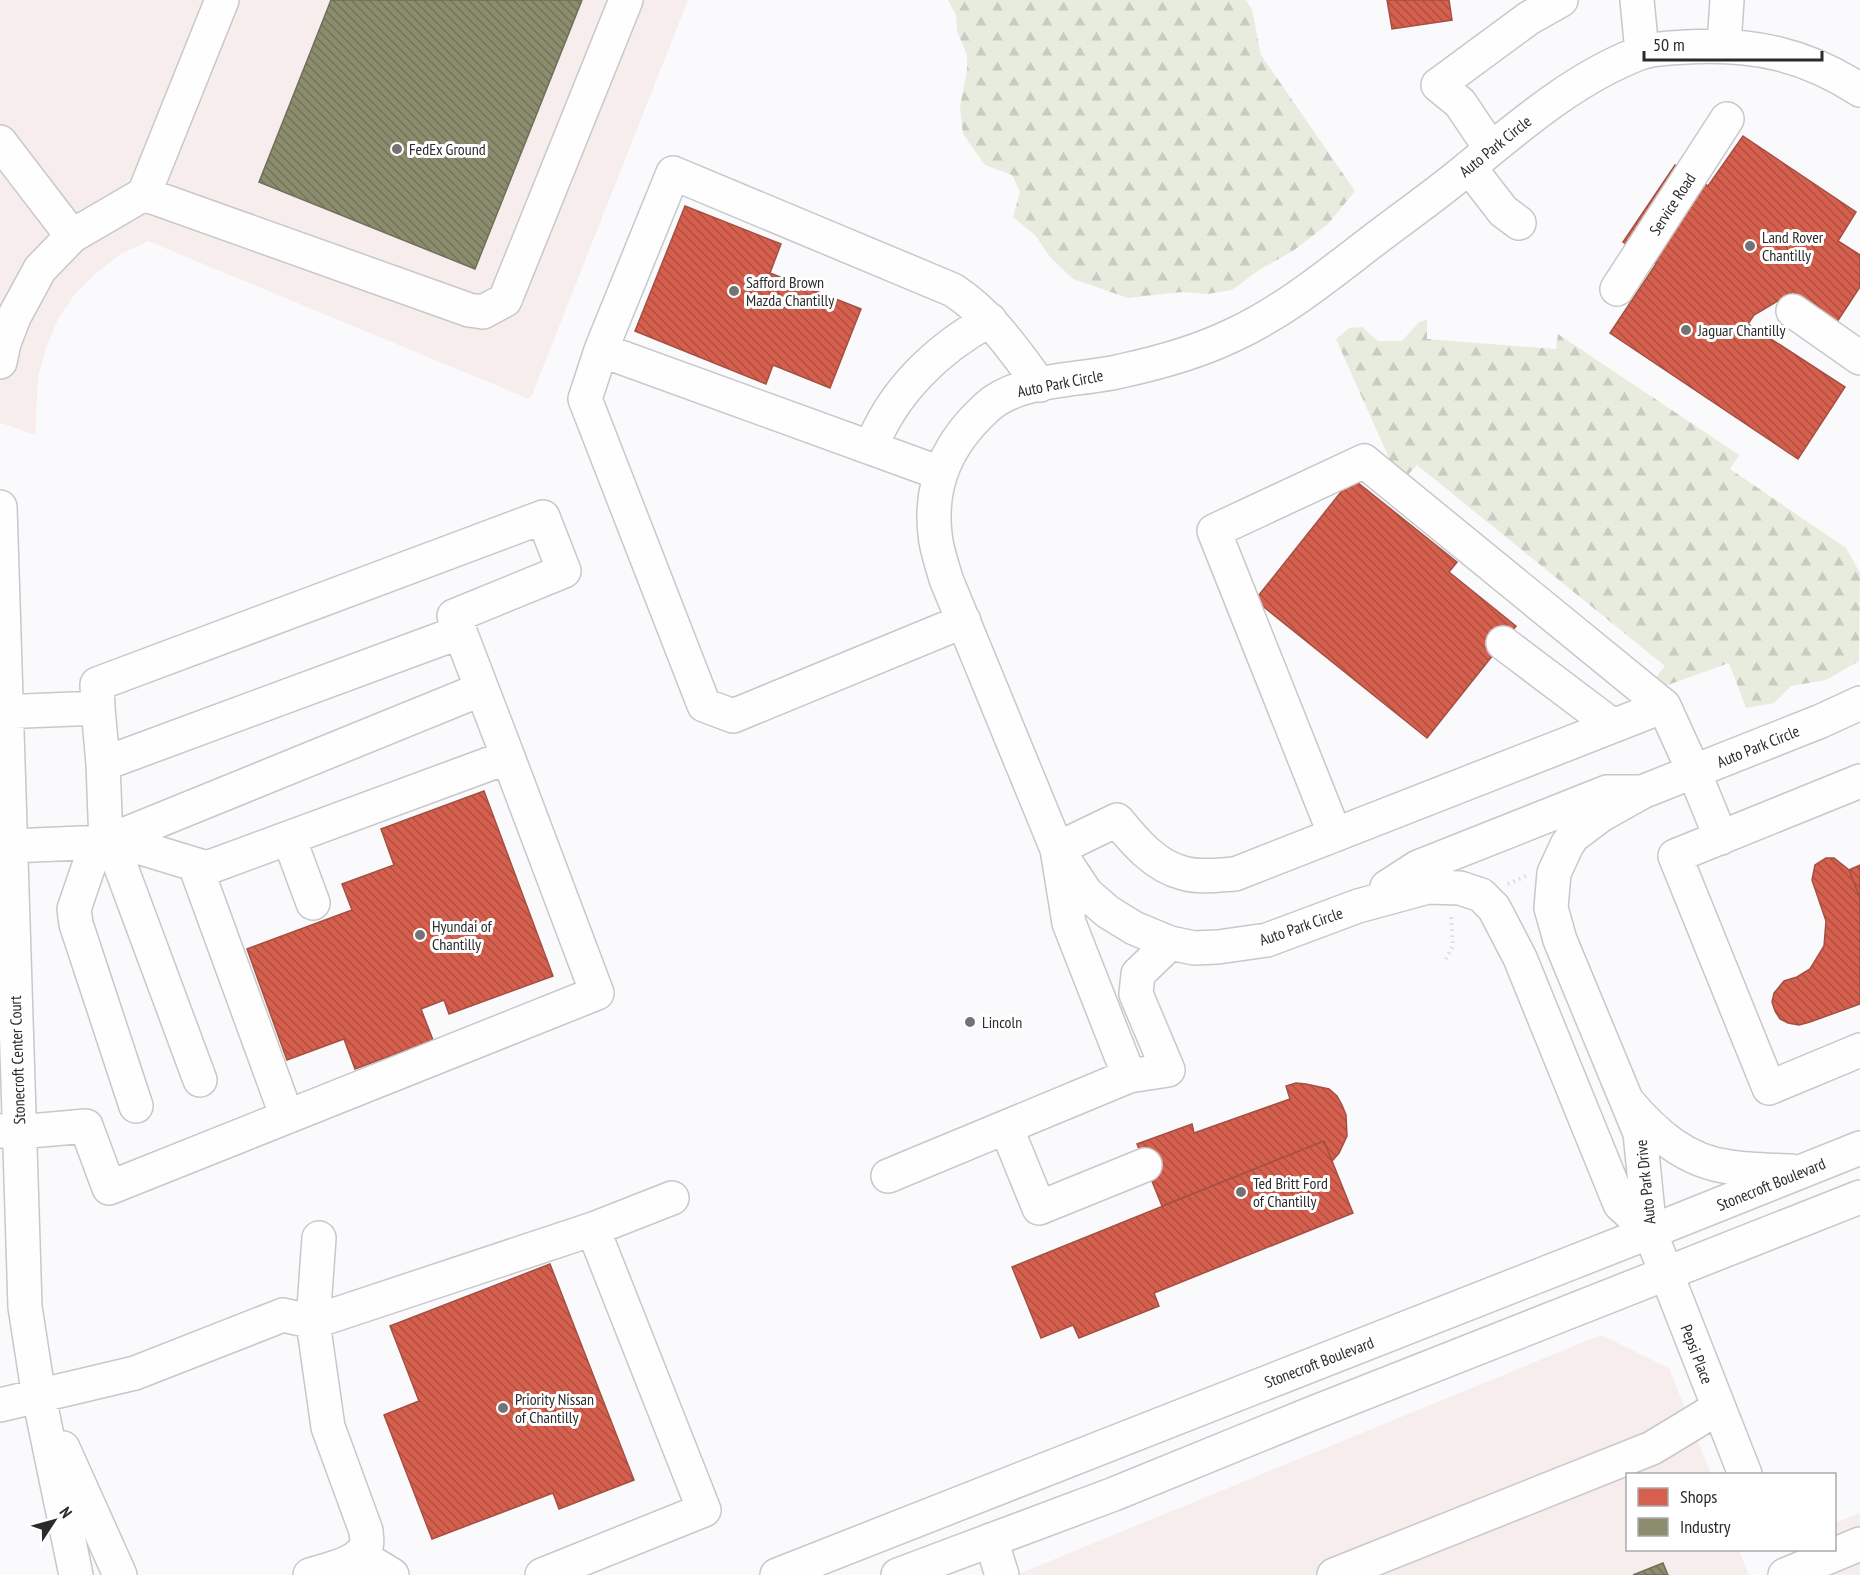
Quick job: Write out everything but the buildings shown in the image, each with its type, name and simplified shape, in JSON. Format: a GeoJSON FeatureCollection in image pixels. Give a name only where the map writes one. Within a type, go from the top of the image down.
{"type":"FeatureCollection","features":[{"type":"Feature","properties":{"kind":"street"},"geometry":{"type":"LineString","coordinates":[[1,349],[14,317],[40,269],[72,236],[144,194],[222,0]]}},
{"type":"Feature","properties":{"kind":"street"},"geometry":{"type":"LineString","coordinates":[[144,194],[458,306],[483,312],[505,300],[626,0]]}},
{"type":"Feature","properties":{"kind":"street"},"geometry":{"type":"LineString","coordinates":[[1519,223],[1503,211],[1460,103],[1438,86],[1529,18],[1561,0]]}},
{"type":"Feature","properties":{"kind":"street"},"geometry":{"type":"LineString","coordinates":[[1637,0],[1642,52]]}},
{"type":"Feature","properties":{"kind":"street"},"geometry":{"type":"LineString","coordinates":[[1724,45],[1727,0]]}},
{"type":"Feature","properties":{"kind":"street","name":"Auto Park Circle"},"geometry":{"type":"LineString","coordinates":[[1428,887],[1358,906],[1266,940],[1194,948],[1170,943],[1134,928],[1108,912],[1086,893],[1057,849],[1022,770],[946,579],[935,537],[933,506],[940,473],[951,447],[988,405],[1012,391],[1119,372],[1179,356],[1234,335],[1300,296],[1573,87],[1604,69],[1642,52],[1664,48],[1724,45],[1778,53],[1822,68],[1860,90]]}},
{"type":"Feature","properties":{"kind":"street","name":"Service Road"},"geometry":{"type":"LineString","coordinates":[[1617,289],[1727,119]]}},
{"type":"Feature","properties":{"kind":"street"},"geometry":{"type":"LineString","coordinates":[[0,141],[72,236]]}},
{"type":"Feature","properties":{"kind":"street"},"geometry":{"type":"LineString","coordinates":[[964,621],[733,716],[704,705],[585,399],[601,350],[673,173],[940,284],[965,298],[990,320],[1040,385]]}},
{"type":"Feature","properties":{"kind":"street"},"geometry":{"type":"LineString","coordinates":[[1793,311],[1860,358]]}},
{"type":"Feature","properties":{"kind":"street"},"geometry":{"type":"LineString","coordinates":[[871,448],[887,411],[911,382],[948,347],[990,320]]}},
{"type":"Feature","properties":{"kind":"street"},"geometry":{"type":"LineString","coordinates":[[601,350],[940,473]]}},
{"type":"Feature","properties":{"kind":"street"},"geometry":{"type":"LineString","coordinates":[[1335,835],[1214,531],[1364,461],[1664,706],[1721,838]]}},
{"type":"Feature","properties":{"kind":"street","name":"Stonecroft Center Court"},"geometry":{"type":"LineString","coordinates":[[0,507],[3,712],[10,846],[9,1132],[25,1307],[39,1397],[76,1575]]}},
{"type":"Feature","properties":{"kind":"street"},"geometry":{"type":"LineString","coordinates":[[9,1132],[86,1126],[109,1188],[597,993],[454,616],[564,571],[543,517],[97,684],[103,764],[105,842],[200,1080]]}},
{"type":"Feature","properties":{"kind":"street"},"geometry":{"type":"LineString","coordinates":[[103,764],[460,632]]}},
{"type":"Feature","properties":{"kind":"street"},"geometry":{"type":"LineString","coordinates":[[1503,642],[1613,726]]}},
{"type":"Feature","properties":{"kind":"street"},"geometry":{"type":"LineString","coordinates":[[136,1106],[76,924],[74,909],[105,842],[482,689]]}},
{"type":"Feature","properties":{"kind":"street","name":"Auto Park Circle"},"geometry":{"type":"LineString","coordinates":[[1358,906],[1429,862],[1607,792],[1642,792],[1821,721],[1860,703]]}},
{"type":"Feature","properties":{"kind":"street"},"geometry":{"type":"LineString","coordinates":[[1129,1076],[1069,923],[1057,849],[1117,820],[1140,846],[1167,867],[1184,874],[1235,874],[1664,706]]}},
{"type":"Feature","properties":{"kind":"street"},"geometry":{"type":"LineString","coordinates":[[3,712],[98,708]]}},
{"type":"Feature","properties":{"kind":"street"},"geometry":{"type":"LineString","coordinates":[[10,846],[105,842],[138,848],[207,868],[508,757]]}},
{"type":"Feature","properties":{"kind":"street"},"geometry":{"type":"LineString","coordinates":[[1860,781],[1676,856],[1769,1088],[1860,1050]]}},
{"type":"Feature","properties":{"kind":"street","name":"Auto Park Drive"},"geometry":{"type":"LineString","coordinates":[[1642,792],[1601,815],[1573,836],[1554,873],[1551,908],[1560,940],[1640,1133],[1650,1232]]}},
{"type":"Feature","properties":{"kind":"street"},"geometry":{"type":"LineString","coordinates":[[289,838],[313,903]]}},
{"type":"Feature","properties":{"kind":"street"},"geometry":{"type":"LineString","coordinates":[[195,865],[287,1117]]}},
{"type":"Feature","properties":{"kind":"street","name":"Auto Park Drive"},"geometry":{"type":"LineString","coordinates":[[1428,887],[1460,888],[1481,896],[1494,908],[1520,958],[1620,1204],[1650,1232]]}},
{"type":"Feature","properties":{"kind":"street"},"geometry":{"type":"LineString","coordinates":[[888,1176],[1129,1076],[1168,1070],[1136,994],[1138,974],[1170,943]]}},
{"type":"Feature","properties":{"kind":"street"},"geometry":{"type":"LineString","coordinates":[[1626,1101],[1662,1138],[1700,1160],[1729,1167],[1801,1172]]}},
{"type":"Feature","properties":{"kind":"street"},"geometry":{"type":"LineString","coordinates":[[1006,1127],[1039,1208],[1145,1165]]}},
{"type":"Feature","properties":{"kind":"street","name":"Stonecroft Boulevard"},"geometry":{"type":"LineString","coordinates":[[777,1575],[1860,1148]]}},
{"type":"Feature","properties":{"kind":"street"},"geometry":{"type":"LineString","coordinates":[[898,1575],[1114,1494],[1860,1197]]}},
{"type":"Feature","properties":{"kind":"street"},"geometry":{"type":"LineString","coordinates":[[0,1405],[135,1373],[283,1315],[314,1322],[593,1229],[672,1198]]}},
{"type":"Feature","properties":{"kind":"street"},"geometry":{"type":"LineString","coordinates":[[542,1575],[704,1510],[593,1229]]}},
{"type":"Feature","properties":{"kind":"street","name":"Pepsi Place"},"geometry":{"type":"LineString","coordinates":[[1650,1232],[1745,1473]]}},
{"type":"Feature","properties":{"kind":"street"},"geometry":{"type":"LineString","coordinates":[[310,1575],[348,1563],[359,1555],[366,1545],[366,1531],[328,1427],[314,1322],[319,1238]]}},
{"type":"Feature","properties":{"kind":"street","name":"Stonecroft Center Court"},"geometry":{"type":"LineString","coordinates":[[39,1397],[120,1575]]}},
{"type":"Feature","properties":{"kind":"street"},"geometry":{"type":"LineString","coordinates":[[1334,1575],[1652,1448],[1718,1408]]}},
{"type":"Feature","properties":{"kind":"street"},"geometry":{"type":"LineString","coordinates":[[991,1540],[1002,1575]]}},
{"type":"Feature","properties":{"kind":"street"},"geometry":{"type":"LineString","coordinates":[[1775,1551],[1785,1575],[1860,1544]]}},
{"type":"Feature","properties":{"kind":"street"},"geometry":{"type":"LineString","coordinates":[[359,1555],[392,1575]]}},
{"type":"Feature","properties":{"kind":"shaded area"},"geometry":{"type":"Polygon","coordinates":[[[0,0],[688,0],[529,399],[148,241],[121,254],[97,272],[75,294],[58,319],[46,348],[38,377],[35,435],[0,424],[0,0]]]}},
{"type":"Feature","properties":{"kind":"shaded area"},"geometry":{"type":"Polygon","coordinates":[[[1601,1335],[1669,1368],[1711,1473],[1626,1473],[1626,1551],[1739,1551],[1749,1575],[1016,1575],[1601,1335]]]}},
{"type":"Feature","properties":{"kind":"shaded area"},"geometry":{"type":"Polygon","coordinates":[[[1860,1513],[1860,1575],[1824,1575],[1834,1551],[1836,1551],[1836,1523],[1860,1513]]]}},
{"type":"Feature","properties":{"kind":"green space"},"geometry":{"type":"Polygon","coordinates":[[[948,0],[1246,0],[1252,10],[1261,55],[1355,191],[1328,224],[1293,251],[1259,270],[1232,290],[1207,294],[1182,292],[1128,298],[1073,279],[1050,257],[1035,235],[1013,217],[1020,192],[1012,175],[985,165],[963,134],[960,106],[967,71],[967,55],[957,31],[956,15],[948,0]]]}},
{"type":"Feature","properties":{"kind":"green space"},"geometry":{"type":"Polygon","coordinates":[[[1427,320],[1427,339],[1556,349],[1558,334],[1739,455],[1730,469],[1846,548],[1860,573],[1859,661],[1826,680],[1791,686],[1774,703],[1746,708],[1729,663],[1665,686],[1654,680],[1665,666],[1417,465],[1404,479],[1398,478],[1336,339],[1349,328],[1362,327],[1378,341],[1402,341],[1419,322],[1427,320]]]}},
{"type":"Feature","properties":{"kind":"place","name":"FedEx Ground"},"geometry":{"type":"Point","coordinates":[397,149]}},
{"type":"Feature","properties":{"kind":"place","name":"Land Rover Chantilly"},"geometry":{"type":"Point","coordinates":[1750,246]}},
{"type":"Feature","properties":{"kind":"place","name":"Safford Brown Mazda Chantilly"},"geometry":{"type":"Point","coordinates":[734,291]}},
{"type":"Feature","properties":{"kind":"place","name":"Jaguar Chantilly"},"geometry":{"type":"Point","coordinates":[1686,330]}},
{"type":"Feature","properties":{"kind":"place","name":"Hyundai of Chantilly"},"geometry":{"type":"Point","coordinates":[420,935]}},
{"type":"Feature","properties":{"kind":"place","name":"Lincoln"},"geometry":{"type":"Point","coordinates":[970,1022]}},
{"type":"Feature","properties":{"kind":"place","name":"Ted Britt Ford of Chantilly"},"geometry":{"type":"Point","coordinates":[1241,1192]}},
{"type":"Feature","properties":{"kind":"place","name":"Priority Nissan of Chantilly"},"geometry":{"type":"Point","coordinates":[503,1408]}}]}
